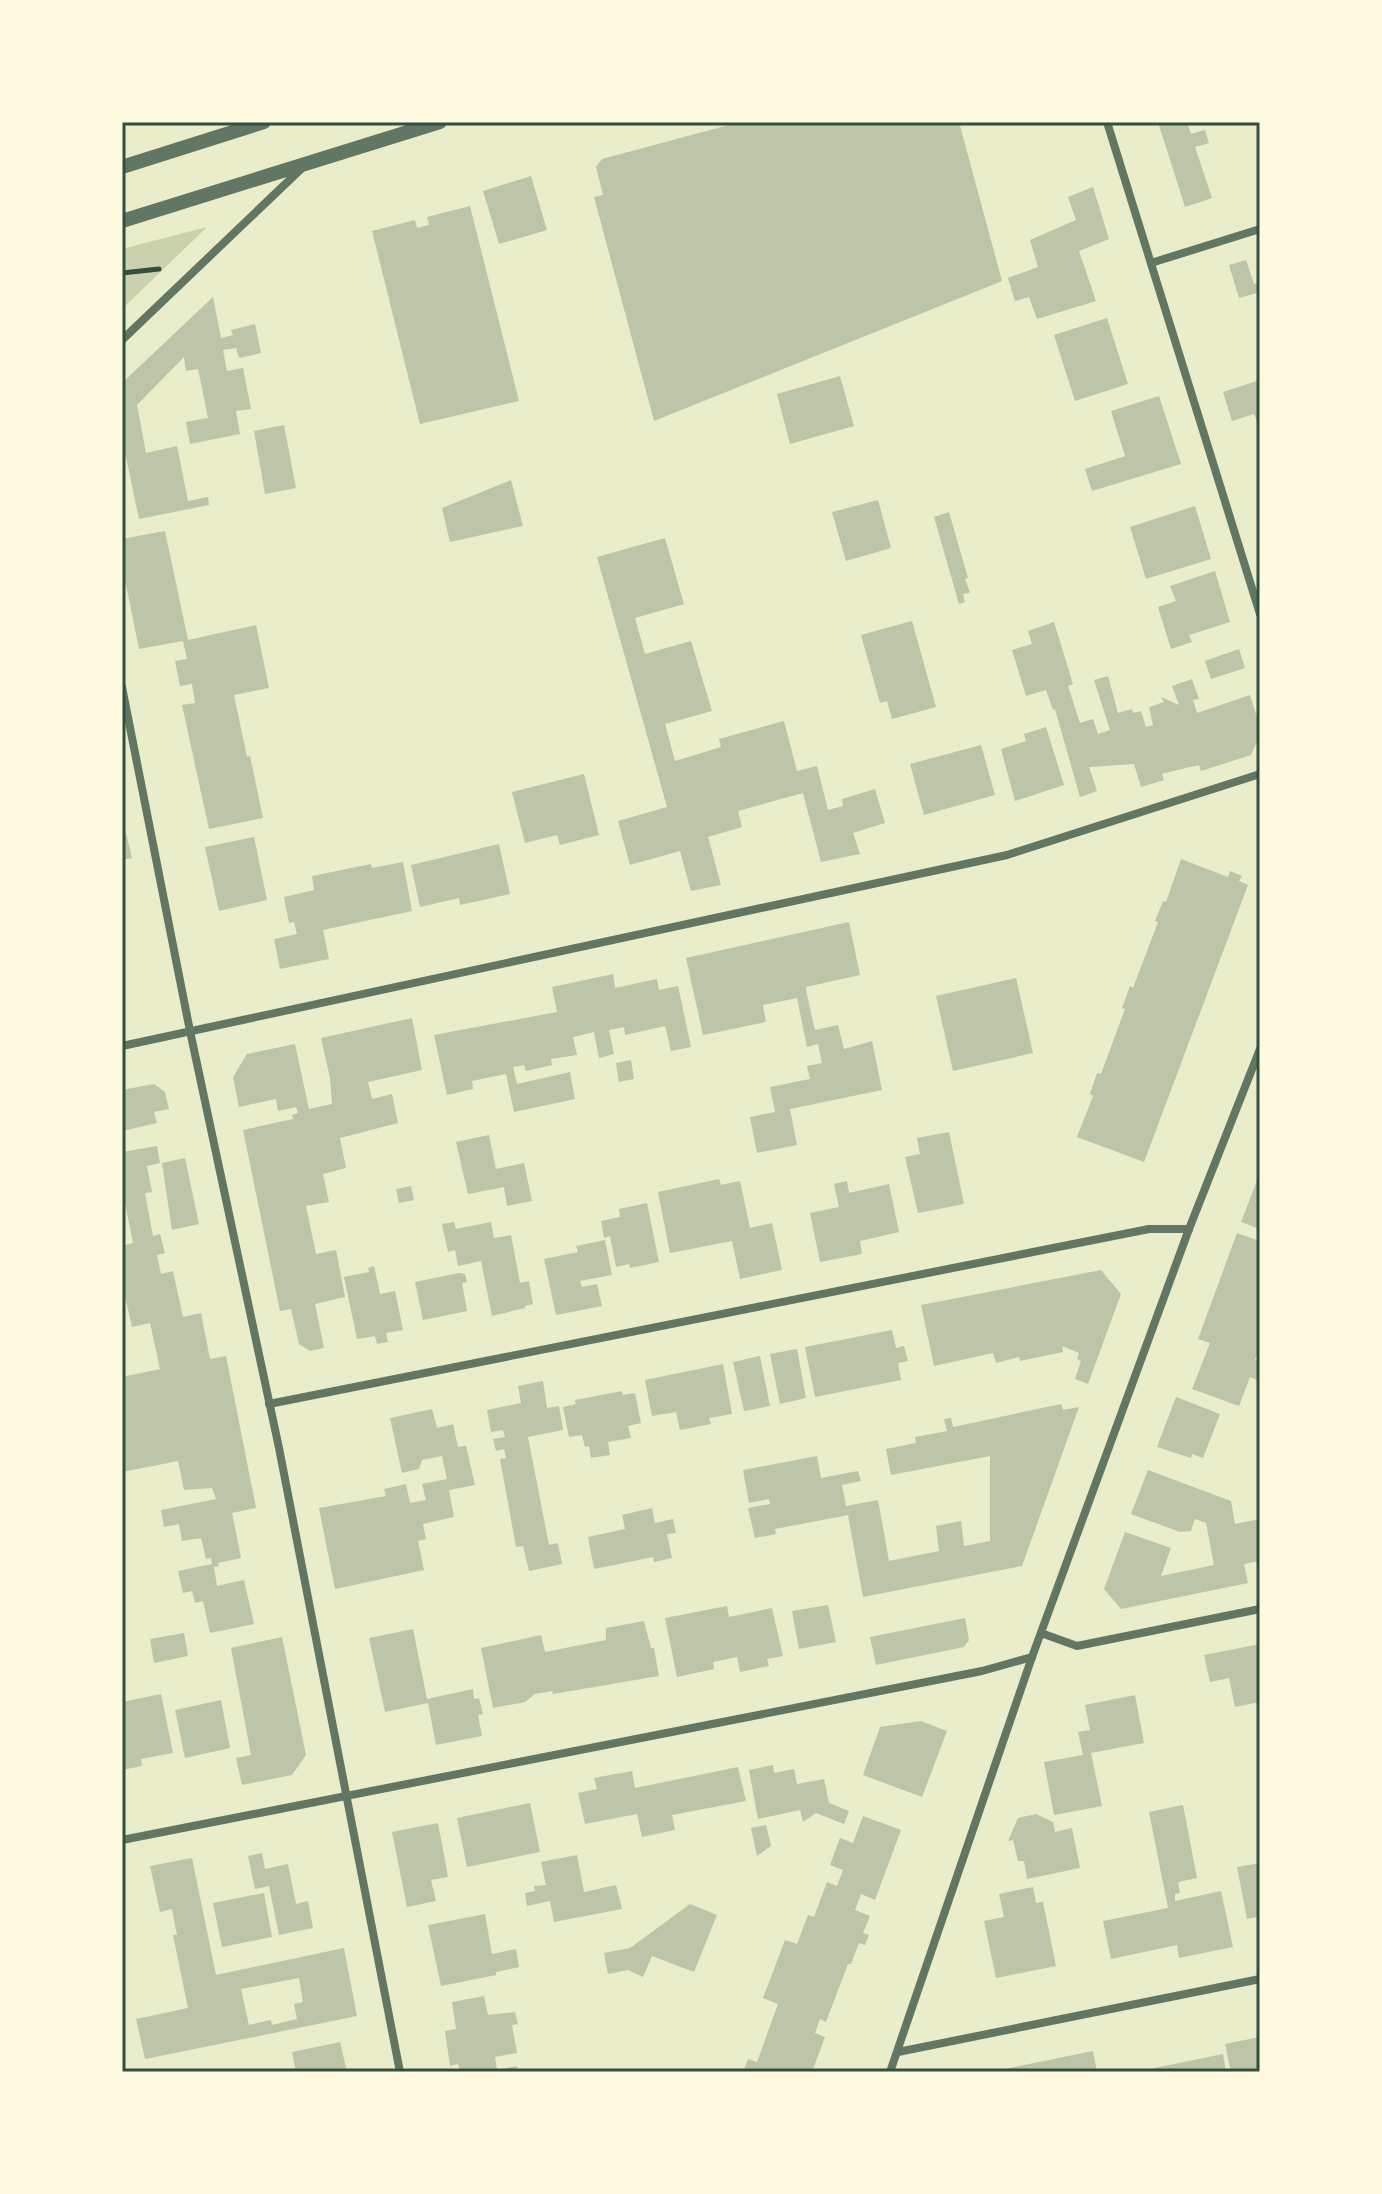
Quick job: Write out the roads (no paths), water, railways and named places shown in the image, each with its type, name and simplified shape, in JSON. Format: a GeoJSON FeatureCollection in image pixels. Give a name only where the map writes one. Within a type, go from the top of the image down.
{"type":"FeatureCollection","features":[{"type":"Feature","properties":{"kind":"street"},"geometry":{"type":"LineString","coordinates":[[122,167],[264,122]]}},
{"type":"Feature","properties":{"kind":"street"},"geometry":{"type":"LineString","coordinates":[[122,221],[440,122]]}},
{"type":"Feature","properties":{"kind":"street"},"geometry":{"type":"LineString","coordinates":[[1107,122],[1260,614]]}},
{"type":"Feature","properties":{"kind":"street"},"geometry":{"type":"LineString","coordinates":[[122,340],[306,164]]}},
{"type":"Feature","properties":{"kind":"street"},"geometry":{"type":"LineString","coordinates":[[1151,263],[1260,229]]}},
{"type":"Feature","properties":{"kind":"street"},"geometry":{"type":"LineString","coordinates":[[122,687],[190,1031],[269,1404],[400,2072]]}},
{"type":"Feature","properties":{"kind":"street"},"geometry":{"type":"LineString","coordinates":[[122,1046],[1007,855],[1260,774]]}},
{"type":"Feature","properties":{"kind":"street"},"geometry":{"type":"LineString","coordinates":[[890,2072],[1032,1657],[1189,1229],[1260,1049]]}},
{"type":"Feature","properties":{"kind":"street"},"geometry":{"type":"LineString","coordinates":[[269,1404],[1149,1229],[1189,1229]]}},
{"type":"Feature","properties":{"kind":"street"},"geometry":{"type":"LineString","coordinates":[[1041,1633],[1077,1646],[1260,1609]]}},
{"type":"Feature","properties":{"kind":"street"},"geometry":{"type":"LineString","coordinates":[[122,1840],[967,1674],[1032,1657]]}},
{"type":"Feature","properties":{"kind":"street"},"geometry":{"type":"LineString","coordinates":[[898,2052],[1260,1979]]}}]}
